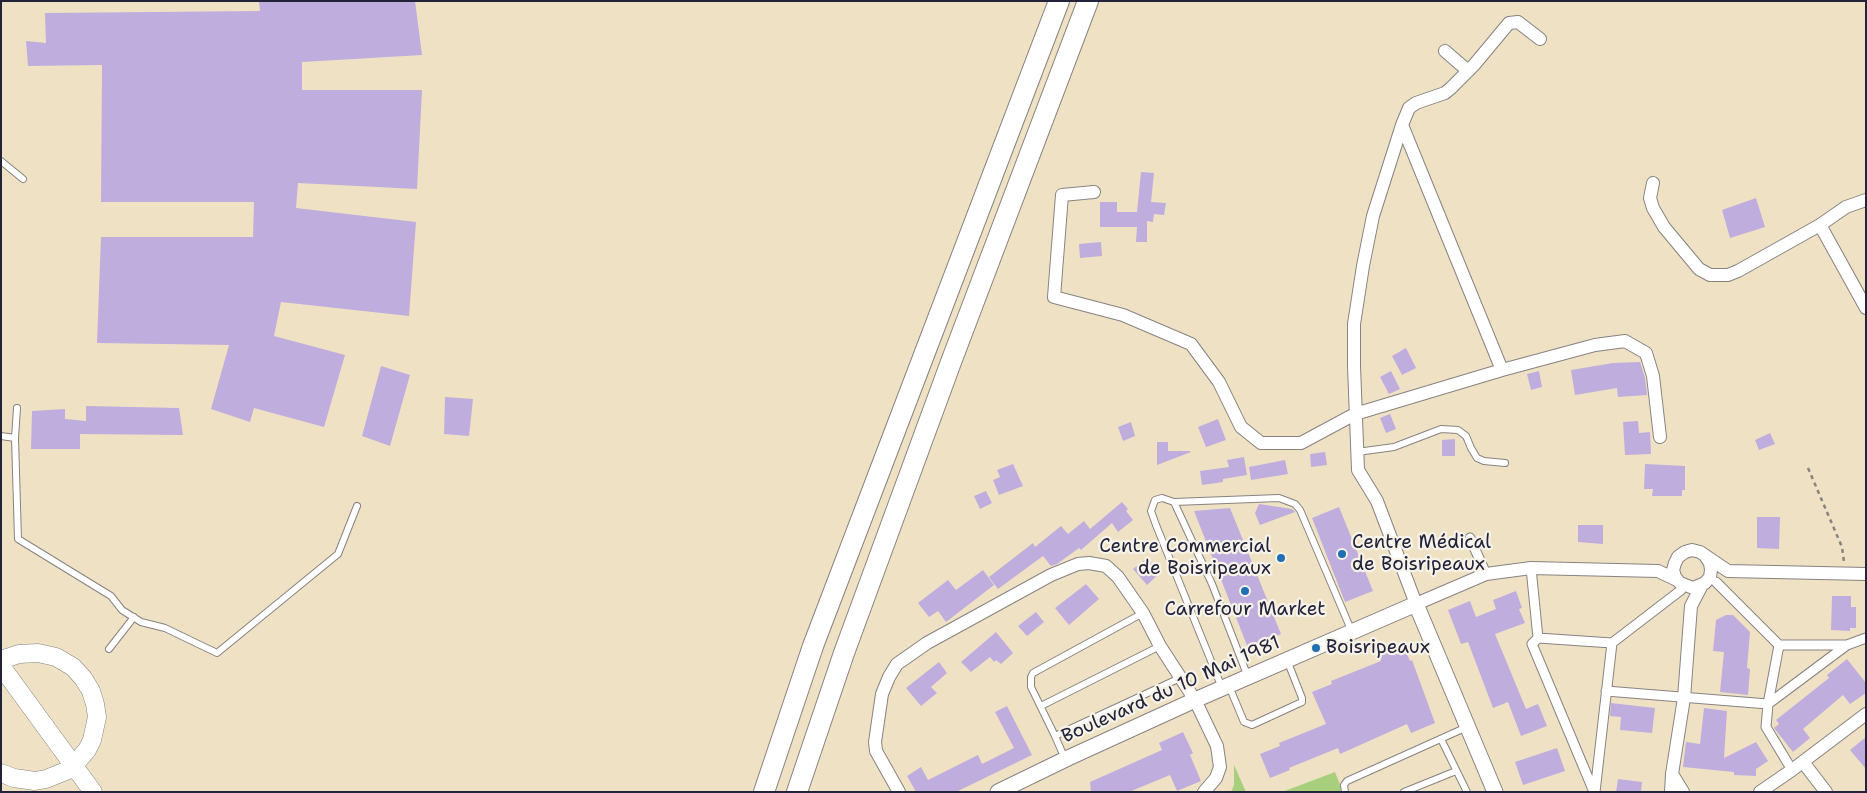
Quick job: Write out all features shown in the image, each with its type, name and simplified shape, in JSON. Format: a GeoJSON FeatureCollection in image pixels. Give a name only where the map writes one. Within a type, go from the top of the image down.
{"type":"FeatureCollection","features":[{"type":"Feature","properties":{"kind":"highway"},"geometry":{"type":"LineString","coordinates":[[764,792],[813,646],[1059,1]]}},
{"type":"Feature","properties":{"kind":"highway"},"geometry":{"type":"LineString","coordinates":[[797,792],[844,653],[947,371],[1088,1]]}},
{"type":"Feature","properties":{"kind":"main road"},"geometry":{"type":"LineString","coordinates":[[1,660],[19,654],[38,653],[56,657],[73,667],[91,691],[96,717],[92,740],[87,750],[74,765],[56,776],[36,781],[14,778],[1,773]]}},
{"type":"Feature","properties":{"kind":"main road"},"geometry":{"type":"LineString","coordinates":[[1,666],[93,792]]}},
{"type":"Feature","properties":{"kind":"street"},"geometry":{"type":"LineString","coordinates":[[1495,792],[1416,604],[1377,501],[1358,470],[1354,324],[1363,266],[1374,216],[1409,108],[1416,103],[1445,93],[1468,71],[1509,23],[1518,22],[1540,39]]}},
{"type":"Feature","properties":{"kind":"street"},"geometry":{"type":"LineString","coordinates":[[1445,51],[1468,71]]}},
{"type":"Feature","properties":{"kind":"street"},"geometry":{"type":"LineString","coordinates":[[1402,125],[1502,370]]}},
{"type":"Feature","properties":{"kind":"street"},"geometry":{"type":"LineString","coordinates":[[1653,183],[1650,198],[1653,208],[1664,228],[1699,269],[1710,275],[1728,275],[1738,271],[1820,225],[1846,207],[1866,200]]}},
{"type":"Feature","properties":{"kind":"street"},"geometry":{"type":"LineString","coordinates":[[1094,192],[1062,195],[1054,297],[1124,315],[1191,344],[1219,382],[1241,427],[1261,443],[1301,443],[1355,414],[1502,370],[1595,345],[1626,341],[1646,354],[1653,376],[1660,437]]}},
{"type":"Feature","properties":{"kind":"street"},"geometry":{"type":"LineString","coordinates":[[1820,225],[1866,308]]}},
{"type":"Feature","properties":{"kind":"street"},"geometry":{"type":"LineString","coordinates":[[1470,538],[1486,574]]}},
{"type":"Feature","properties":{"kind":"street"},"geometry":{"type":"LineString","coordinates":[[1658,571],[1685,552],[1692,550],[1700,552],[1728,571],[1866,574]]}},
{"type":"Feature","properties":{"kind":"street"},"geometry":{"type":"LineString","coordinates":[[1678,557],[1674,570],[1691,606]]}},
{"type":"Feature","properties":{"kind":"street"},"geometry":{"type":"LineString","coordinates":[[1671,792],[1684,698],[1691,606],[1708,583],[1710,577],[1710,563],[1706,557]]}},
{"type":"Feature","properties":{"kind":"street"},"geometry":{"type":"LineString","coordinates":[[899,792],[876,751],[875,742],[882,694],[897,664],[927,643],[1051,575],[1078,564],[1098,563],[1111,569],[1140,609],[1160,646],[1195,700],[1217,746],[1220,767],[1216,778],[1204,792]]}},
{"type":"Feature","properties":{"kind":"street"},"geometry":{"type":"LineString","coordinates":[[1416,604],[1486,574],[1530,568],[1658,571],[1679,584],[1693,588],[1708,583],[1728,571]]}},
{"type":"Feature","properties":{"kind":"street"},"geometry":{"type":"LineString","coordinates":[[1530,568],[1538,638]]}},
{"type":"Feature","properties":{"kind":"street"},"geometry":{"type":"LineString","coordinates":[[1708,583],[1779,645],[1847,645]]}},
{"type":"Feature","properties":{"kind":"street"},"geometry":{"type":"LineString","coordinates":[[1594,792],[1612,643],[1679,584]]}},
{"type":"Feature","properties":{"kind":"street","name":"Boulevard du 10 Mai 1981"},"geometry":{"type":"LineString","coordinates":[[1006,790],[1065,759],[1195,700],[1416,604]]}},
{"type":"Feature","properties":{"kind":"street"},"geometry":{"type":"LineString","coordinates":[[1594,792],[1532,644],[1538,638],[1612,643]]}},
{"type":"Feature","properties":{"kind":"street"},"geometry":{"type":"LineString","coordinates":[[1606,691],[1768,704],[1847,645],[1866,638]]}},
{"type":"Feature","properties":{"kind":"street"},"geometry":{"type":"LineString","coordinates":[[1779,645],[1768,704],[1766,727],[1792,770]]}},
{"type":"Feature","properties":{"kind":"street"},"geometry":{"type":"LineString","coordinates":[[1760,792],[1866,714]]}},
{"type":"Feature","properties":{"kind":"street"},"geometry":{"type":"LineString","coordinates":[[1803,762],[1826,792]]}},
{"type":"Feature","properties":{"kind":"street"},"geometry":{"type":"LineString","coordinates":[[1672,774],[1684,792]]}},
{"type":"Feature","properties":{"kind":"lane"},"geometry":{"type":"LineString","coordinates":[[1,161],[23,179]]}},
{"type":"Feature","properties":{"kind":"lane"},"geometry":{"type":"LineString","coordinates":[[17,408],[15,438],[18,540],[111,596],[122,610],[141,622],[165,628],[217,653],[338,554],[357,506]]}},
{"type":"Feature","properties":{"kind":"lane"},"geometry":{"type":"LineString","coordinates":[[1357,452],[1394,447],[1441,429],[1458,430],[1466,436],[1477,458],[1484,461],[1505,463]]}},
{"type":"Feature","properties":{"kind":"lane"},"geometry":{"type":"LineString","coordinates":[[1,436],[15,438]]}},
{"type":"Feature","properties":{"kind":"lane"},"geometry":{"type":"LineString","coordinates":[[1287,660],[1302,702],[1252,725],[1244,722],[1226,688],[1151,511],[1155,500],[1162,498],[1174,502],[1279,498],[1295,504],[1300,510],[1352,632]]}},
{"type":"Feature","properties":{"kind":"lane"},"geometry":{"type":"LineString","coordinates":[[1174,502],[1212,584],[1249,678]]}},
{"type":"Feature","properties":{"kind":"lane"},"geometry":{"type":"LineString","coordinates":[[1065,759],[1031,687],[1033,673],[1140,609]]}},
{"type":"Feature","properties":{"kind":"lane"},"geometry":{"type":"LineString","coordinates":[[109,649],[134,617]]}},
{"type":"Feature","properties":{"kind":"lane"},"geometry":{"type":"LineString","coordinates":[[1041,706],[1160,646]]}},
{"type":"Feature","properties":{"kind":"lane"},"geometry":{"type":"LineString","coordinates":[[1055,736],[1180,678]]}},
{"type":"Feature","properties":{"kind":"lane"},"geometry":{"type":"LineString","coordinates":[[1345,792],[1344,786],[1347,781],[1468,726]]}},
{"type":"Feature","properties":{"kind":"lane"},"geometry":{"type":"LineString","coordinates":[[1440,739],[1467,792]]}},
{"type":"Feature","properties":{"kind":"lane"},"geometry":{"type":"LineString","coordinates":[[1404,792],[1456,770]]}},
{"type":"Feature","properties":{"kind":"path"},"geometry":{"type":"LineString","coordinates":[[1808,468],[1842,547],[1846,574]]}},
{"type":"Feature","properties":{"kind":"green space"},"geometry":{"type":"Polygon","coordinates":[[[1234,765],[1246,792],[1231,792],[1234,785],[1234,765]]]}},
{"type":"Feature","properties":{"kind":"green space"},"geometry":{"type":"Polygon","coordinates":[[[1335,772],[1343,792],[1282,792],[1335,772]]]}},
{"type":"Feature","properties":{"kind":"building"},"geometry":{"type":"Polygon","coordinates":[[[259,1],[415,1],[422,55],[302,62],[302,90],[422,90],[417,189],[298,183],[296,208],[416,222],[409,316],[281,302],[274,336],[345,355],[324,427],[254,408],[250,422],[211,409],[229,345],[97,343],[101,237],[253,237],[254,202],[101,202],[102,65],[28,66],[26,41],[46,43],[45,13],[260,11],[259,1]]]}},
{"type":"Feature","properties":{"kind":"building"},"geometry":{"type":"Polygon","coordinates":[[[1141,172],[1154,173],[1151,202],[1166,203],[1164,215],[1154,214],[1153,222],[1147,221],[1147,242],[1136,242],[1137,227],[1100,227],[1100,202],[1117,202],[1117,212],[1137,212],[1141,172]]]}},
{"type":"Feature","properties":{"kind":"building"},"geometry":{"type":"Polygon","coordinates":[[[1756,198],[1765,227],[1730,238],[1722,210],[1756,198]]]}},
{"type":"Feature","properties":{"kind":"building"},"geometry":{"type":"Polygon","coordinates":[[[1101,242],[1102,256],[1080,258],[1079,244],[1101,242]]]}},
{"type":"Feature","properties":{"kind":"building"},"geometry":{"type":"Polygon","coordinates":[[[1406,348],[1416,368],[1402,375],[1392,356],[1406,348]]]}},
{"type":"Feature","properties":{"kind":"building"},"geometry":{"type":"Polygon","coordinates":[[[1640,362],[1645,378],[1647,395],[1618,397],[1617,388],[1575,395],[1571,370],[1613,363],[1640,362]]]}},
{"type":"Feature","properties":{"kind":"building"},"geometry":{"type":"Polygon","coordinates":[[[381,366],[410,375],[390,446],[362,436],[381,366]]]}},
{"type":"Feature","properties":{"kind":"building"},"geometry":{"type":"Polygon","coordinates":[[[1391,371],[1400,389],[1389,394],[1380,377],[1391,371]]]}},
{"type":"Feature","properties":{"kind":"building"},"geometry":{"type":"Polygon","coordinates":[[[1539,371],[1542,387],[1531,390],[1527,374],[1539,371]]]}},
{"type":"Feature","properties":{"kind":"building"},"geometry":{"type":"Polygon","coordinates":[[[445,397],[473,399],[469,436],[444,434],[445,397]]]}},
{"type":"Feature","properties":{"kind":"building"},"geometry":{"type":"Polygon","coordinates":[[[86,406],[179,408],[183,435],[80,434],[80,449],[31,449],[32,411],[65,409],[65,419],[86,421],[86,406]]]}},
{"type":"Feature","properties":{"kind":"building"},"geometry":{"type":"Polygon","coordinates":[[[1390,414],[1396,429],[1386,433],[1380,418],[1390,414]]]}},
{"type":"Feature","properties":{"kind":"building"},"geometry":{"type":"Polygon","coordinates":[[[1218,419],[1226,440],[1206,447],[1198,427],[1218,419]]]}},
{"type":"Feature","properties":{"kind":"building"},"geometry":{"type":"Polygon","coordinates":[[[1638,421],[1639,433],[1650,432],[1651,454],[1625,455],[1623,422],[1638,421]]]}},
{"type":"Feature","properties":{"kind":"building"},"geometry":{"type":"Polygon","coordinates":[[[1131,422],[1135,436],[1123,441],[1118,427],[1131,422]]]}},
{"type":"Feature","properties":{"kind":"building"},"geometry":{"type":"Polygon","coordinates":[[[1770,433],[1775,444],[1759,450],[1755,440],[1770,433]]]}},
{"type":"Feature","properties":{"kind":"building"},"geometry":{"type":"Polygon","coordinates":[[[1455,439],[1455,456],[1442,456],[1442,440],[1455,439]]]}},
{"type":"Feature","properties":{"kind":"building"},"geometry":{"type":"Polygon","coordinates":[[[1157,442],[1168,442],[1168,451],[1191,452],[1157,465],[1157,442]]]}},
{"type":"Feature","properties":{"kind":"building"},"geometry":{"type":"Polygon","coordinates":[[[1325,452],[1327,465],[1311,467],[1310,454],[1325,452]]]}},
{"type":"Feature","properties":{"kind":"building"},"geometry":{"type":"Polygon","coordinates":[[[1244,457],[1247,475],[1223,479],[1223,482],[1202,485],[1200,471],[1229,467],[1227,460],[1244,457]]]}},
{"type":"Feature","properties":{"kind":"building"},"geometry":{"type":"Polygon","coordinates":[[[1285,460],[1288,474],[1251,480],[1249,467],[1285,460]]]}},
{"type":"Feature","properties":{"kind":"building"},"geometry":{"type":"Polygon","coordinates":[[[1013,464],[1023,486],[999,495],[993,480],[1000,477],[997,470],[1013,464]]]}},
{"type":"Feature","properties":{"kind":"building"},"geometry":{"type":"Polygon","coordinates":[[[1645,464],[1685,466],[1685,490],[1682,490],[1682,496],[1652,496],[1653,489],[1644,489],[1645,464]]]}},
{"type":"Feature","properties":{"kind":"building"},"geometry":{"type":"Polygon","coordinates":[[[986,491],[992,503],[980,509],[974,496],[986,491]]]}},
{"type":"Feature","properties":{"kind":"building"},"geometry":{"type":"Polygon","coordinates":[[[1122,502],[1133,520],[1118,532],[1112,523],[1081,550],[1079,548],[1057,564],[1051,566],[1043,556],[998,589],[989,577],[1033,543],[1035,547],[1061,526],[1068,534],[1084,521],[1090,529],[1122,502]]]}},
{"type":"Feature","properties":{"kind":"building"},"geometry":{"type":"Polygon","coordinates":[[[1259,504],[1292,509],[1295,512],[1260,525],[1255,513],[1259,504]]]}},
{"type":"Feature","properties":{"kind":"building","name":"Centre Médical de Boisripeaux"},"geometry":{"type":"Polygon","coordinates":[[[1339,507],[1373,591],[1345,602],[1312,518],[1339,507]]]}},
{"type":"Feature","properties":{"kind":"building"},"geometry":{"type":"Polygon","coordinates":[[[1230,508],[1281,634],[1248,648],[1194,511],[1230,508]]]}},
{"type":"Feature","properties":{"kind":"building"},"geometry":{"type":"Polygon","coordinates":[[[1757,517],[1780,517],[1779,549],[1757,548],[1757,517]]]}},
{"type":"Feature","properties":{"kind":"building"},"geometry":{"type":"Polygon","coordinates":[[[1578,525],[1603,525],[1603,544],[1578,542],[1578,525]]]}},
{"type":"Feature","properties":{"kind":"building"},"geometry":{"type":"Polygon","coordinates":[[[1147,558],[1160,573],[1147,585],[1133,569],[1147,558]]]}},
{"type":"Feature","properties":{"kind":"building"},"geometry":{"type":"Polygon","coordinates":[[[983,570],[994,585],[946,622],[938,611],[929,617],[918,603],[948,580],[956,590],[983,570]]]}},
{"type":"Feature","properties":{"kind":"building"},"geometry":{"type":"Polygon","coordinates":[[[1086,584],[1099,599],[1069,625],[1055,608],[1086,584]]]}},
{"type":"Feature","properties":{"kind":"building"},"geometry":{"type":"Polygon","coordinates":[[[1516,591],[1522,608],[1519,609],[1525,623],[1495,634],[1526,709],[1538,704],[1547,726],[1521,736],[1508,702],[1493,708],[1468,642],[1461,644],[1448,610],[1470,601],[1476,617],[1496,609],[1493,600],[1516,591]]]}},
{"type":"Feature","properties":{"kind":"building"},"geometry":{"type":"Polygon","coordinates":[[[1832,596],[1851,596],[1851,607],[1856,607],[1856,628],[1850,628],[1850,631],[1831,630],[1832,596]]]}},
{"type":"Feature","properties":{"kind":"building"},"geometry":{"type":"Polygon","coordinates":[[[1036,612],[1044,622],[1027,636],[1018,626],[1036,612]]]}},
{"type":"Feature","properties":{"kind":"building"},"geometry":{"type":"Polygon","coordinates":[[[1726,615],[1733,615],[1750,632],[1747,668],[1750,669],[1748,695],[1720,692],[1724,652],[1713,651],[1716,620],[1726,615]]]}},
{"type":"Feature","properties":{"kind":"building"},"geometry":{"type":"Polygon","coordinates":[[[996,632],[1013,653],[1001,664],[996,660],[994,662],[990,657],[971,672],[961,662],[996,632]]]}},
{"type":"Feature","properties":{"kind":"building"},"geometry":{"type":"Polygon","coordinates":[[[1402,642],[1410,661],[1412,660],[1435,723],[1411,733],[1407,724],[1340,754],[1338,748],[1270,778],[1260,754],[1280,746],[1279,743],[1326,724],[1312,692],[1332,684],[1331,681],[1381,661],[1377,652],[1402,642]]]}},
{"type":"Feature","properties":{"kind":"building"},"geometry":{"type":"Polygon","coordinates":[[[1847,659],[1866,683],[1866,693],[1850,704],[1843,695],[1803,729],[1810,738],[1793,752],[1774,728],[1779,724],[1776,720],[1829,678],[1827,675],[1847,659]]]}},
{"type":"Feature","properties":{"kind":"building"},"geometry":{"type":"Polygon","coordinates":[[[939,662],[947,673],[931,687],[937,693],[921,706],[906,688],[939,662]]]}},
{"type":"Feature","properties":{"kind":"building"},"geometry":{"type":"Polygon","coordinates":[[[1611,703],[1655,708],[1652,733],[1620,730],[1621,717],[1610,716],[1611,703]]]}},
{"type":"Feature","properties":{"kind":"building"},"geometry":{"type":"Polygon","coordinates":[[[1007,706],[1032,755],[956,792],[916,792],[907,776],[921,767],[928,780],[978,755],[982,764],[1014,748],[995,712],[1007,706]]]}},
{"type":"Feature","properties":{"kind":"building"},"geometry":{"type":"Polygon","coordinates":[[[1704,708],[1727,711],[1724,758],[1756,742],[1768,761],[1756,769],[1756,776],[1734,775],[1734,772],[1683,767],[1686,742],[1700,744],[1704,708]]]}},
{"type":"Feature","properties":{"kind":"building"},"geometry":{"type":"Polygon","coordinates":[[[1183,732],[1193,753],[1190,755],[1201,781],[1177,791],[1170,775],[1129,792],[1091,792],[1090,782],[1162,750],[1159,743],[1183,732]]]}},
{"type":"Feature","properties":{"kind":"building"},"geometry":{"type":"Polygon","coordinates":[[[1866,737],[1866,769],[1850,750],[1866,737]]]}},
{"type":"Feature","properties":{"kind":"building"},"geometry":{"type":"Polygon","coordinates":[[[1557,748],[1565,771],[1523,785],[1515,762],[1557,748]]]}},
{"type":"Feature","properties":{"kind":"building"},"geometry":{"type":"Polygon","coordinates":[[[1618,779],[1642,782],[1641,792],[1616,792],[1618,779]]]}},
{"type":"Feature","properties":{"kind":"place","name":"Centre Médical de Boisripeaux"},"geometry":{"type":"Point","coordinates":[1342,554]}},
{"type":"Feature","properties":{"kind":"place","name":"Centre Commercial de Boisripeaux"},"geometry":{"type":"Point","coordinates":[1281,558]}},
{"type":"Feature","properties":{"kind":"place","name":"Carrefour Market"},"geometry":{"type":"Point","coordinates":[1245,591]}},
{"type":"Feature","properties":{"kind":"place","name":"Boisripeaux"},"geometry":{"type":"Point","coordinates":[1316,648]}}]}
